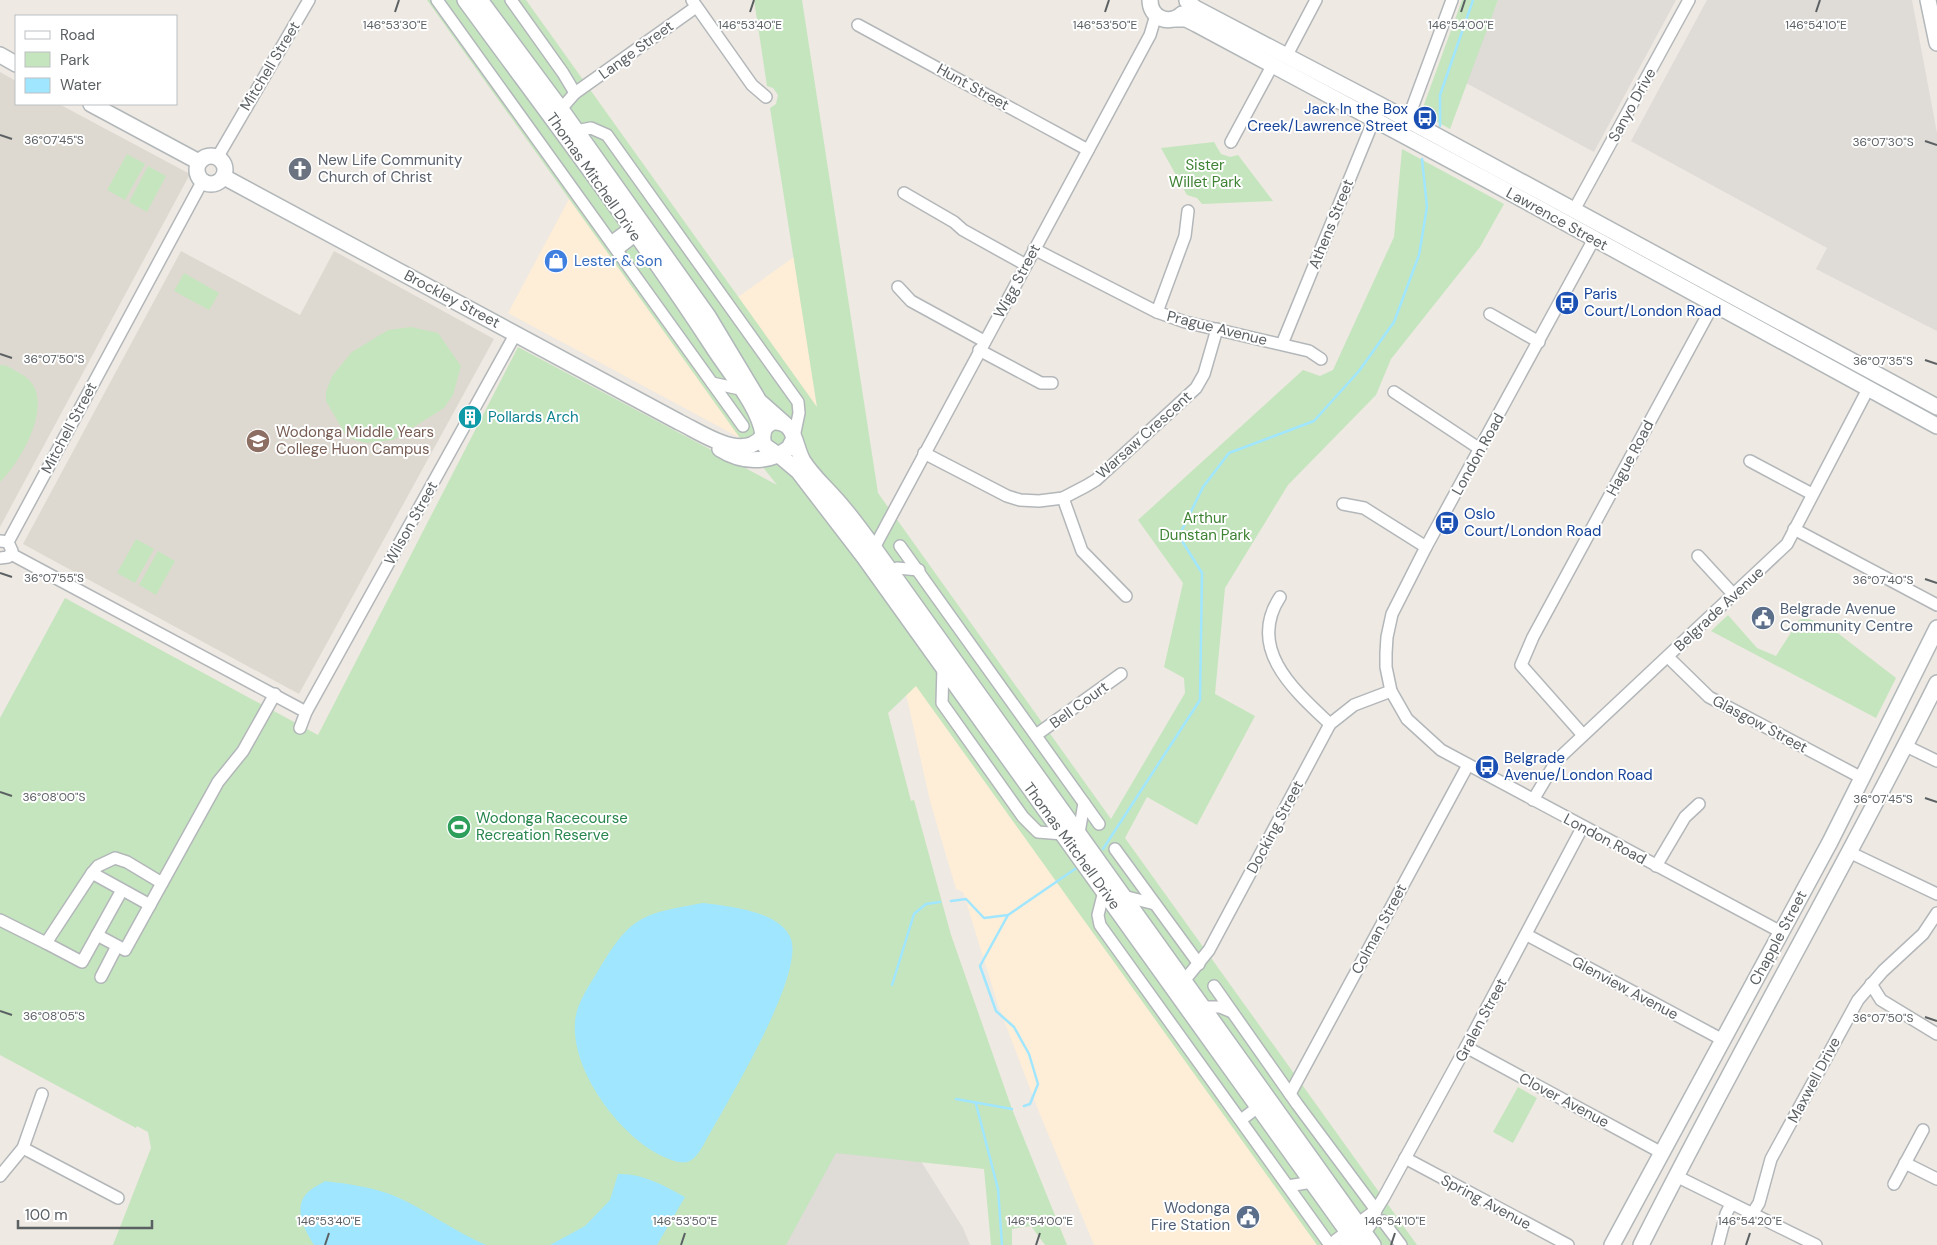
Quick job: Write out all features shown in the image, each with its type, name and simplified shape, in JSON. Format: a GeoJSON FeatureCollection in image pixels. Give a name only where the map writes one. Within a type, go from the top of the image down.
{"type":"FeatureCollection","features":[{"type":"Feature","properties":{"kind":"street","name":"Mitchell Street"},"geometry":{"type":"LineString","coordinates":[[217,158],[309,0]]}},
{"type":"Feature","properties":{"kind":"street","name":"Thomas Mitchell Drive"},"geometry":{"type":"LineString","coordinates":[[437,0],[743,426]]}},
{"type":"Feature","properties":{"kind":"street","name":"Thomas Mitchell Drive"},"geometry":{"type":"LineString","coordinates":[[464,0],[576,131],[636,229],[758,415],[763,436]]}},
{"type":"Feature","properties":{"kind":"street","name":"Thomas Mitchell Drive"},"geometry":{"type":"LineString","coordinates":[[480,0],[555,108],[572,146],[636,229],[708,316],[759,401],[786,424]]}},
{"type":"Feature","properties":{"kind":"street"},"geometry":{"type":"LineString","coordinates":[[511,0],[575,93]]}},
{"type":"Feature","properties":{"kind":"street"},"geometry":{"type":"LineString","coordinates":[[1157,10],[1184,12],[1186,0]]}},
{"type":"Feature","properties":{"kind":"street","name":"Lawrence Street"},"geometry":{"type":"LineString","coordinates":[[1186,0],[1196,8],[1380,105],[1405,127],[1567,224],[1937,426]]}},
{"type":"Feature","properties":{"kind":"street"},"geometry":{"type":"LineString","coordinates":[[1287,55],[1316,0]]}},
{"type":"Feature","properties":{"kind":"street"},"geometry":{"type":"LineString","coordinates":[[1405,127],[1452,0]]}},
{"type":"Feature","properties":{"kind":"street","name":"Sanyo Drive"},"geometry":{"type":"LineString","coordinates":[[1574,210],[1689,0]]}},
{"type":"Feature","properties":{"kind":"street"},"geometry":{"type":"LineString","coordinates":[[1928,0],[1937,43]]}},
{"type":"Feature","properties":{"kind":"street"},"geometry":{"type":"LineString","coordinates":[[694,3],[752,85],[766,96]]}},
{"type":"Feature","properties":{"kind":"street","name":"Lange Street"},"geometry":{"type":"LineString","coordinates":[[555,108],[694,3]]}},
{"type":"Feature","properties":{"kind":"street","name":"Lawrence Street"},"geometry":{"type":"LineString","coordinates":[[1157,10],[1196,24],[1374,120],[1405,127],[1574,210],[1937,407]]}},
{"type":"Feature","properties":{"kind":"street","name":"Wigg Street"},"geometry":{"type":"LineString","coordinates":[[864,546],[883,528],[924,453],[1150,35],[1157,10]]}},
{"type":"Feature","properties":{"kind":"street","name":"Hunt Street"},"geometry":{"type":"LineString","coordinates":[[858,25],[1088,150]]}},
{"type":"Feature","properties":{"kind":"street"},"geometry":{"type":"LineString","coordinates":[[0,55],[15,63]]}},
{"type":"Feature","properties":{"kind":"street"},"geometry":{"type":"LineString","coordinates":[[1232,142],[1272,66]]}},
{"type":"Feature","properties":{"kind":"street"},"geometry":{"type":"LineString","coordinates":[[93,105],[199,162]]}},
{"type":"Feature","properties":{"kind":"street","name":"Athens Street"},"geometry":{"type":"LineString","coordinates":[[1282,344],[1380,105]]}},
{"type":"Feature","properties":{"kind":"street"},"geometry":{"type":"LineString","coordinates":[[594,117],[798,402],[799,413],[794,438],[790,447],[778,455]]}},
{"type":"Feature","properties":{"kind":"street","name":"Thomas Mitchell Drive"},"geometry":{"type":"LineString","coordinates":[[576,131],[591,128],[607,135]]}},
{"type":"Feature","properties":{"kind":"street"},"geometry":{"type":"LineString","coordinates":[[572,146],[576,131]]}},
{"type":"Feature","properties":{"kind":"street"},"geometry":{"type":"LineString","coordinates":[[209,156],[217,158],[223,164],[224,177],[212,184],[202,182],[196,171],[199,162],[209,156]]}},
{"type":"Feature","properties":{"kind":"street","name":"Brockley Street"},"geometry":{"type":"LineString","coordinates":[[224,177],[679,422],[736,447],[751,446],[763,436]]}},
{"type":"Feature","properties":{"kind":"street","name":"Mitchell Street"},"geometry":{"type":"LineString","coordinates":[[4,542],[202,182]]}},
{"type":"Feature","properties":{"kind":"street"},"geometry":{"type":"LineString","coordinates":[[904,193],[954,222],[963,230],[1026,265]]}},
{"type":"Feature","properties":{"kind":"street"},"geometry":{"type":"LineString","coordinates":[[1567,224],[1574,210]]}},
{"type":"Feature","properties":{"kind":"street"},"geometry":{"type":"LineString","coordinates":[[1157,312],[1185,236],[1188,212]]}},
{"type":"Feature","properties":{"kind":"street"},"geometry":{"type":"LineString","coordinates":[[1594,239],[1601,225]]}},
{"type":"Feature","properties":{"kind":"street"},"geometry":{"type":"LineString","coordinates":[[614,246],[636,229]]}},
{"type":"Feature","properties":{"kind":"street","name":"London Road"},"geometry":{"type":"LineString","coordinates":[[1594,239],[1402,593],[1389,626],[1386,667],[1387,693],[1407,719],[1441,750],[1582,828],[1781,932]]}},
{"type":"Feature","properties":{"kind":"street","name":"Prague Avenue"},"geometry":{"type":"LineString","coordinates":[[1034,248],[1157,312],[1217,329],[1309,351],[1321,359]]}},
{"type":"Feature","properties":{"kind":"street"},"geometry":{"type":"LineString","coordinates":[[898,287],[911,301],[1041,383],[1052,383]]}},
{"type":"Feature","properties":{"kind":"street","name":"Hague Road"},"geometry":{"type":"LineString","coordinates":[[1583,735],[1516,666],[1534,637],[1713,305]]}},
{"type":"Feature","properties":{"kind":"street"},"geometry":{"type":"LineString","coordinates":[[1490,314],[1539,342]]}},
{"type":"Feature","properties":{"kind":"street","name":"Warsaw Crescent"},"geometry":{"type":"LineString","coordinates":[[924,453],[1007,496],[1020,500],[1039,501],[1063,498],[1096,480],[1196,388],[1204,374],[1217,329]]}},
{"type":"Feature","properties":{"kind":"street","name":"Wilson Street"},"geometry":{"type":"LineString","coordinates":[[300,728],[306,712],[516,334]]}},
{"type":"Feature","properties":{"kind":"street"},"geometry":{"type":"LineString","coordinates":[[1868,389],[1876,373]]}},
{"type":"Feature","properties":{"kind":"street"},"geometry":{"type":"LineString","coordinates":[[712,383],[740,389]]}},
{"type":"Feature","properties":{"kind":"street","name":"Belgrade Avenue"},"geometry":{"type":"LineString","coordinates":[[1533,800],[1558,760],[1787,544],[1868,389]]}},
{"type":"Feature","properties":{"kind":"street"},"geometry":{"type":"LineString","coordinates":[[1394,392],[1480,449]]}},
{"type":"Feature","properties":{"kind":"street","name":"Brockley Street"},"geometry":{"type":"LineString","coordinates":[[679,422],[722,450],[741,459],[760,460],[778,455]]}},
{"type":"Feature","properties":{"kind":"street"},"geometry":{"type":"LineString","coordinates":[[864,546],[798,471],[765,446],[763,436],[765,428],[772,422],[786,424],[791,429],[797,449],[811,472],[1071,833]]}},
{"type":"Feature","properties":{"kind":"street"},"geometry":{"type":"LineString","coordinates":[[1750,461],[1812,494]]}},
{"type":"Feature","properties":{"kind":"street"},"geometry":{"type":"LineString","coordinates":[[1063,498],[1082,551],[1126,596]]}},
{"type":"Feature","properties":{"kind":"street"},"geometry":{"type":"LineString","coordinates":[[1343,504],[1364,508],[1426,546]]}},
{"type":"Feature","properties":{"kind":"street"},"geometry":{"type":"LineString","coordinates":[[1794,530],[1937,605]]}},
{"type":"Feature","properties":{"kind":"street"},"geometry":{"type":"LineString","coordinates":[[4,542],[12,548],[5,556],[275,694],[306,712]]}},
{"type":"Feature","properties":{"kind":"street"},"geometry":{"type":"LineString","coordinates":[[900,546],[1099,824]]}},
{"type":"Feature","properties":{"kind":"street"},"geometry":{"type":"LineString","coordinates":[[1698,556],[1733,594]]}},
{"type":"Feature","properties":{"kind":"street"},"geometry":{"type":"LineString","coordinates":[[886,577],[897,568],[919,570]]}},
{"type":"Feature","properties":{"kind":"street","name":"Thomas Mitchell Drive"},"geometry":{"type":"LineString","coordinates":[[886,577],[943,667],[1071,833],[1104,891],[1181,987],[1203,1007],[1312,1182],[1357,1237]]}},
{"type":"Feature","properties":{"kind":"street"},"geometry":{"type":"LineString","coordinates":[[1280,597],[1275,605],[1270,625],[1271,653],[1280,673],[1330,724]]}},
{"type":"Feature","properties":{"kind":"street","name":"Chapple Street"},"geometry":{"type":"LineString","coordinates":[[1612,1245],[1830,842],[1937,628]]}},
{"type":"Feature","properties":{"kind":"street","name":"Glasgow Street"},"geometry":{"type":"LineString","coordinates":[[1668,656],[1709,697],[1862,778]]}},
{"type":"Feature","properties":{"kind":"street"},"geometry":{"type":"LineString","coordinates":[[943,667],[942,703],[1018,809],[1038,832],[1071,833]]}},
{"type":"Feature","properties":{"kind":"street","name":"Bell Court"},"geometry":{"type":"LineString","coordinates":[[1036,735],[1121,674]]}},
{"type":"Feature","properties":{"kind":"street","name":"Chapple Street"},"geometry":{"type":"LineString","coordinates":[[1642,1245],[1676,1176],[1851,853],[1937,684]]}},
{"type":"Feature","properties":{"kind":"street","name":"Docking Street"},"geometry":{"type":"LineString","coordinates":[[1181,987],[1209,950],[1330,724],[1354,705],[1387,693]]}},
{"type":"Feature","properties":{"kind":"street"},"geometry":{"type":"LineString","coordinates":[[97,935],[125,950],[218,782],[243,751],[275,694]]}},
{"type":"Feature","properties":{"kind":"street"},"geometry":{"type":"LineString","coordinates":[[1906,746],[1937,761]]}},
{"type":"Feature","properties":{"kind":"street","name":"Colman Street"},"geometry":{"type":"LineString","coordinates":[[1290,1094],[1468,765]]}},
{"type":"Feature","properties":{"kind":"street","name":"Thomas Mitchell Drive"},"geometry":{"type":"LineString","coordinates":[[1071,833],[1084,804]]}},
{"type":"Feature","properties":{"kind":"street"},"geometry":{"type":"LineString","coordinates":[[1656,866],[1685,817],[1699,804]]}},
{"type":"Feature","properties":{"kind":"street","name":"Gralen Street"},"geometry":{"type":"LineString","coordinates":[[1331,1245],[1336,1240],[1357,1237],[1376,1210],[1466,1047],[1582,828]]}},
{"type":"Feature","properties":{"kind":"street","name":"Thomas Mitchell Drive"},"geometry":{"type":"LineString","coordinates":[[1071,833],[1088,846],[1123,896],[1181,987],[1199,1024],[1334,1191],[1357,1237]]}},
{"type":"Feature","properties":{"kind":"street"},"geometry":{"type":"LineString","coordinates":[[1830,842],[1937,894]]}},
{"type":"Feature","properties":{"kind":"street"},"geometry":{"type":"LineString","coordinates":[[1116,849],[1199,964]]}},
{"type":"Feature","properties":{"kind":"street"},"geometry":{"type":"LineString","coordinates":[[46,943],[92,872],[98,866],[115,858],[127,862],[162,883]]}},
{"type":"Feature","properties":{"kind":"street"},"geometry":{"type":"LineString","coordinates":[[92,872],[150,905]]}},
{"type":"Feature","properties":{"kind":"street"},"geometry":{"type":"LineString","coordinates":[[0,920],[82,962],[122,890]]}},
{"type":"Feature","properties":{"kind":"street"},"geometry":{"type":"LineString","coordinates":[[1104,891],[1098,915],[1100,925],[1331,1245]]}},
{"type":"Feature","properties":{"kind":"street","name":"Thomas Mitchell Drive"},"geometry":{"type":"LineString","coordinates":[[1123,896],[1155,904]]}},
{"type":"Feature","properties":{"kind":"street","name":"Maxwell Drive"},"geometry":{"type":"LineString","coordinates":[[1752,1214],[1759,1203],[1772,1159],[1847,1018],[1871,984],[1923,934],[1937,913]]}},
{"type":"Feature","properties":{"kind":"street"},"geometry":{"type":"LineString","coordinates":[[1781,932],[1801,943]]}},
{"type":"Feature","properties":{"kind":"street","name":"Glenview Avenue"},"geometry":{"type":"LineString","coordinates":[[1526,935],[1723,1040]]}},
{"type":"Feature","properties":{"kind":"street"},"geometry":{"type":"LineString","coordinates":[[100,977],[117,946]]}},
{"type":"Feature","properties":{"kind":"street"},"geometry":{"type":"LineString","coordinates":[[1871,984],[1881,1000],[1937,1034]]}},
{"type":"Feature","properties":{"kind":"street"},"geometry":{"type":"LineString","coordinates":[[1214,986],[1290,1094],[1376,1210]]}},
{"type":"Feature","properties":{"kind":"street"},"geometry":{"type":"LineString","coordinates":[[1199,1024],[1203,1007],[1220,1007],[1234,1013]]}},
{"type":"Feature","properties":{"kind":"street","name":"Clover Avenue"},"geometry":{"type":"LineString","coordinates":[[1466,1047],[1662,1153]]}},
{"type":"Feature","properties":{"kind":"street"},"geometry":{"type":"LineString","coordinates":[[0,1176],[23,1148],[42,1094]]}},
{"type":"Feature","properties":{"kind":"street"},"geometry":{"type":"LineString","coordinates":[[1238,1116],[1261,1100]]}},
{"type":"Feature","properties":{"kind":"street"},"geometry":{"type":"LineString","coordinates":[[1894,1184],[1923,1130]]}},
{"type":"Feature","properties":{"kind":"street"},"geometry":{"type":"LineString","coordinates":[[23,1148],[118,1198]]}},
{"type":"Feature","properties":{"kind":"street","name":"Spring Avenue"},"geometry":{"type":"LineString","coordinates":[[1405,1158],[1568,1245]]}},
{"type":"Feature","properties":{"kind":"street"},"geometry":{"type":"LineString","coordinates":[[1905,1164],[1937,1179]]}},
{"type":"Feature","properties":{"kind":"street"},"geometry":{"type":"LineString","coordinates":[[1676,1176],[1816,1245]]}},
{"type":"Feature","properties":{"kind":"street"},"geometry":{"type":"LineString","coordinates":[[1288,1186],[1312,1182],[1334,1191]]}},
{"type":"Feature","properties":{"kind":"street"},"geometry":{"type":"LineString","coordinates":[[1718,1245],[1726,1214],[1731,1204]]}},
{"type":"Feature","properties":{"kind":"street"},"geometry":{"type":"LineString","coordinates":[[1383,1221],[1401,1245]]}},
{"type":"Feature","properties":{"kind":"shaded area"},"geometry":{"type":"Polygon","coordinates":[[[1498,0],[1676,0],[1594,152],[1466,83],[1498,0]]]}},
{"type":"Feature","properties":{"kind":"shaded area"},"geometry":{"type":"Polygon","coordinates":[[[1707,0],[1912,0],[1937,133],[1937,331],[1816,269],[1827,248],[1631,141],[1707,0]]]}},
{"type":"Feature","properties":{"kind":"shaded area"},"geometry":{"type":"Polygon","coordinates":[[[0,72],[15,80],[15,105],[61,105],[190,174],[0,527],[0,72]]]}},
{"type":"Feature","properties":{"kind":"shaded area"},"geometry":{"type":"Polygon","coordinates":[[[569,199],[740,438],[508,313],[569,199]]]}},
{"type":"Feature","properties":{"kind":"shaded area","name":"Wodonga Middle Years College Huon Campus"},"geometry":{"type":"Polygon","coordinates":[[[181,251],[300,315],[334,251],[494,339],[299,694],[23,544],[181,251]]]}},
{"type":"Feature","properties":{"kind":"shaded area"},"geometry":{"type":"Polygon","coordinates":[[[794,257],[817,408],[738,297],[794,257]]]}},
{"type":"Feature","properties":{"kind":"shaded area"},"geometry":{"type":"Polygon","coordinates":[[[916,686],[1317,1245],[1094,1245],[1039,1112],[997,1002],[963,892],[956,889],[930,801],[906,694],[916,686]]]}},
{"type":"Feature","properties":{"kind":"shaded area"},"geometry":{"type":"Polygon","coordinates":[[[836,1129],[917,1155],[963,1228],[970,1245],[773,1245],[836,1129]]]}},
{"type":"Feature","properties":{"kind":"green space","name":"Wodonga Racecourse Recreation Reserve"},"geometry":{"type":"Polygon","coordinates":[[[427,0],[526,0],[817,407],[770,108],[776,104],[778,95],[773,88],[767,86],[754,0],[802,0],[878,493],[1111,819],[1185,693],[1184,678],[1164,667],[1183,583],[1138,520],[1303,370],[1320,376],[1333,370],[1394,237],[1402,149],[1504,204],[1480,247],[1391,359],[1376,395],[1288,485],[1225,588],[1215,694],[1255,716],[1197,825],[1147,797],[1125,838],[1417,1245],[1317,1245],[916,686],[888,713],[911,801],[914,800],[951,935],[1012,1109],[1067,1245],[1045,1245],[1031,1226],[1012,1229],[1012,1245],[991,1245],[984,1169],[836,1153],[786,1245],[113,1245],[151,1148],[148,1132],[137,1126],[136,1128],[0,1055],[0,718],[65,598],[318,735],[518,347],[777,485],[740,438],[427,0]]]}},
{"type":"Feature","properties":{"kind":"green space"},"geometry":{"type":"Polygon","coordinates":[[[1462,0],[1498,0],[1450,129],[1421,113],[1462,0]]]}},
{"type":"Feature","properties":{"kind":"green space","name":"Sister Willet Park"},"geometry":{"type":"Polygon","coordinates":[[[1214,142],[1221,154],[1230,157],[1238,155],[1273,201],[1202,204],[1197,198],[1187,195],[1161,148],[1214,142]]]}},
{"type":"Feature","properties":{"kind":"green space"},"geometry":{"type":"Polygon","coordinates":[[[127,154],[145,164],[125,200],[107,190],[127,154]]]}},
{"type":"Feature","properties":{"kind":"green space"},"geometry":{"type":"Polygon","coordinates":[[[148,166],[166,176],[147,212],[129,202],[148,166]]]}},
{"type":"Feature","properties":{"kind":"green space"},"geometry":{"type":"Polygon","coordinates":[[[184,273],[219,293],[209,310],[174,291],[184,273]]]}},
{"type":"Feature","properties":{"kind":"green space"},"geometry":{"type":"Polygon","coordinates":[[[411,327],[438,333],[461,366],[453,395],[444,408],[393,440],[367,443],[354,440],[345,434],[326,401],[326,392],[332,376],[352,352],[388,330],[411,327]]]}},
{"type":"Feature","properties":{"kind":"green space"},"geometry":{"type":"Polygon","coordinates":[[[0,365],[13,369],[32,384],[37,397],[37,412],[27,444],[9,472],[0,482],[0,365]]]}},
{"type":"Feature","properties":{"kind":"green space"},"geometry":{"type":"Polygon","coordinates":[[[136,539],[154,549],[135,583],[117,573],[136,539]]]}},
{"type":"Feature","properties":{"kind":"green space"},"geometry":{"type":"Polygon","coordinates":[[[158,551],[175,561],[156,595],[139,585],[158,551]]]}},
{"type":"Feature","properties":{"kind":"green space"},"geometry":{"type":"Polygon","coordinates":[[[1728,615],[1757,648],[1776,656],[1799,620],[1805,618],[1826,624],[1896,678],[1876,718],[1711,631],[1728,615]]]}},
{"type":"Feature","properties":{"kind":"green space"},"geometry":{"type":"Polygon","coordinates":[[[1518,1087],[1537,1098],[1513,1143],[1493,1132],[1518,1087]]]}},
{"type":"Feature","properties":{"kind":"water"},"geometry":{"type":"Polygon","coordinates":[[[703,903],[739,908],[777,922],[791,939],[792,957],[786,982],[775,1011],[744,1072],[700,1151],[691,1160],[682,1162],[662,1156],[646,1147],[630,1134],[601,1100],[581,1061],[576,1041],[575,1022],[580,1002],[587,989],[609,952],[630,928],[640,920],[666,910],[703,903]]]}},
{"type":"Feature","properties":{"kind":"water"},"geometry":{"type":"Polygon","coordinates":[[[618,1174],[644,1178],[685,1197],[657,1245],[550,1245],[585,1226],[610,1200],[618,1174]]]}},
{"type":"Feature","properties":{"kind":"water"},"geometry":{"type":"Polygon","coordinates":[[[325,1181],[370,1188],[397,1197],[486,1245],[314,1245],[304,1226],[300,1212],[301,1205],[303,1198],[308,1192],[325,1181]]]}},
{"type":"Feature","properties":{"kind":"waterway"},"geometry":{"type":"LineString","coordinates":[[1440,126],[1440,95],[1473,0]]}},
{"type":"Feature","properties":{"kind":"waterway"},"geometry":{"type":"LineString","coordinates":[[1103,849],[1200,700],[1202,573],[1179,536],[1203,487],[1229,453],[1314,421],[1359,371],[1394,322],[1419,255],[1427,207],[1422,159]]}},
{"type":"Feature","properties":{"kind":"waterway"},"geometry":{"type":"LineString","coordinates":[[951,901],[966,899],[984,918],[1008,915],[1078,867]]}},
{"type":"Feature","properties":{"kind":"waterway"},"geometry":{"type":"LineString","coordinates":[[892,985],[914,914],[926,904],[940,902]]}},
{"type":"Feature","properties":{"kind":"waterway"},"geometry":{"type":"LineString","coordinates":[[1008,915],[980,966],[996,1011],[1014,1027],[1029,1054],[1038,1084],[1030,1104],[1024,1106]]}},
{"type":"Feature","properties":{"kind":"waterway"},"geometry":{"type":"LineString","coordinates":[[956,1099],[1012,1109]]}},
{"type":"Feature","properties":{"kind":"waterway"},"geometry":{"type":"LineString","coordinates":[[976,1104],[998,1189],[1002,1245]]}},
{"type":"Feature","properties":{"kind":"place","name":"Jack In the Box Creek/Lawrence Street"},"geometry":{"type":"Point","coordinates":[1425,118]}},
{"type":"Feature","properties":{"kind":"place","name":"New Life Community Church of Christ"},"geometry":{"type":"Point","coordinates":[300,169]}},
{"type":"Feature","properties":{"kind":"place","name":"Lester & Son"},"geometry":{"type":"Point","coordinates":[556,261]}},
{"type":"Feature","properties":{"kind":"place","name":"Paris Court/London Road"},"geometry":{"type":"Point","coordinates":[1567,303]}},
{"type":"Feature","properties":{"kind":"place","name":"Pollards Arch"},"geometry":{"type":"Point","coordinates":[470,417]}},
{"type":"Feature","properties":{"kind":"place","name":"Wodonga Middle Years College Huon Campus"},"geometry":{"type":"Point","coordinates":[258,441]}},
{"type":"Feature","properties":{"kind":"place","name":"Oslo Court/London Road"},"geometry":{"type":"Point","coordinates":[1447,523]}},
{"type":"Feature","properties":{"kind":"place","name":"Belgrade Avenue Community Centre"},"geometry":{"type":"Point","coordinates":[1763,618]}},
{"type":"Feature","properties":{"kind":"place","name":"Belgrade Avenue/London Road"},"geometry":{"type":"Point","coordinates":[1487,767]}},
{"type":"Feature","properties":{"kind":"place","name":"Wodonga Racecourse Recreation Reserve"},"geometry":{"type":"Point","coordinates":[459,827]}},
{"type":"Feature","properties":{"kind":"place","name":"Wodonga Fire Station"},"geometry":{"type":"Point","coordinates":[1248,1217]}},
{"type":"Feature","properties":{"kind":"park label","name":"Arthur Dunstan Park"},"geometry":{"type":"Point","coordinates":[1205,526]}}]}
